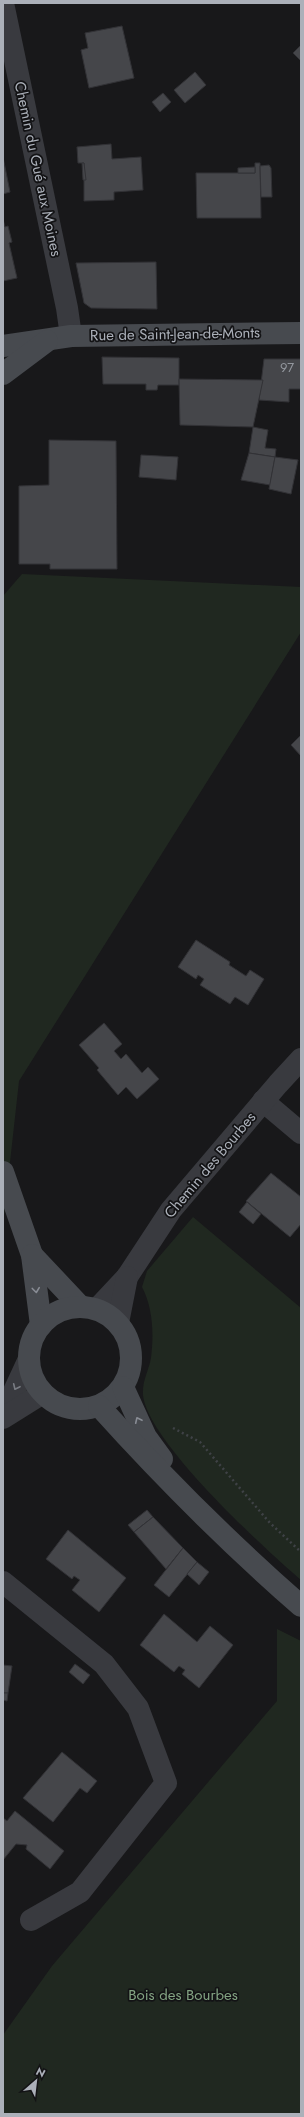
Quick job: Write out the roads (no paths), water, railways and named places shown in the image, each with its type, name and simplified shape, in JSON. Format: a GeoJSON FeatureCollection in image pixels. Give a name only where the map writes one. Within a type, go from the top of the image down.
{"type":"FeatureCollection","features":[{"type":"Feature","properties":{"kind":"main road","name":"Rue de Saint-Jean-de-Monts"},"geometry":{"type":"LineString","coordinates":[[3,346],[71,336],[301,333]]}},
{"type":"Feature","properties":{"kind":"main road","name":"Rue de Saint-Jean-de-Monts"},"geometry":{"type":"LineString","coordinates":[[3,374],[49,339]]}},
{"type":"Feature","properties":{"kind":"main road"},"geometry":{"type":"LineString","coordinates":[[3,1172],[32,1256],[40,1325]]}},
{"type":"Feature","properties":{"kind":"main road"},"geometry":{"type":"LineString","coordinates":[[32,1256],[88,1308],[118,1322],[130,1342],[131,1365],[123,1387],[113,1398],[99,1406],[80,1409],[60,1405],[43,1393],[33,1378],[29,1359],[31,1341],[40,1325],[58,1311],[88,1308]]}},
{"type":"Feature","properties":{"kind":"main road"},"geometry":{"type":"LineString","coordinates":[[123,1387],[146,1437],[200,1510]]}},
{"type":"Feature","properties":{"kind":"main road"},"geometry":{"type":"LineString","coordinates":[[99,1406],[136,1447],[267,1577],[301,1606]]}},
{"type":"Feature","properties":{"kind":"street","name":"Chemin du Gué aux Moines"},"geometry":{"type":"LineString","coordinates":[[3,3],[67,308],[71,336]]}},
{"type":"Feature","properties":{"kind":"street","name":"Chemin des Bourbes"},"geometry":{"type":"LineString","coordinates":[[88,1308],[127,1277],[171,1210],[263,1101],[301,1059]]}},
{"type":"Feature","properties":{"kind":"street"},"geometry":{"type":"LineString","coordinates":[[263,1101],[301,1133]]}},
{"type":"Feature","properties":{"kind":"street","name":"Chemin des Bourbes"},"geometry":{"type":"LineString","coordinates":[[118,1322],[127,1277]]}},
{"type":"Feature","properties":{"kind":"street"},"geometry":{"type":"LineString","coordinates":[[3,1417],[29,1359]]}},
{"type":"Feature","properties":{"kind":"street"},"geometry":{"type":"LineString","coordinates":[[3,1417],[43,1393]]}},
{"type":"Feature","properties":{"kind":"street"},"geometry":{"type":"LineString","coordinates":[[3,1582],[104,1664],[138,1708],[166,1783],[80,1892],[31,1920]]}},
{"type":"Feature","properties":{"kind":"park label","name":"Bois des Bourbes"},"geometry":{"type":"Point","coordinates":[183,1995]}}]}
